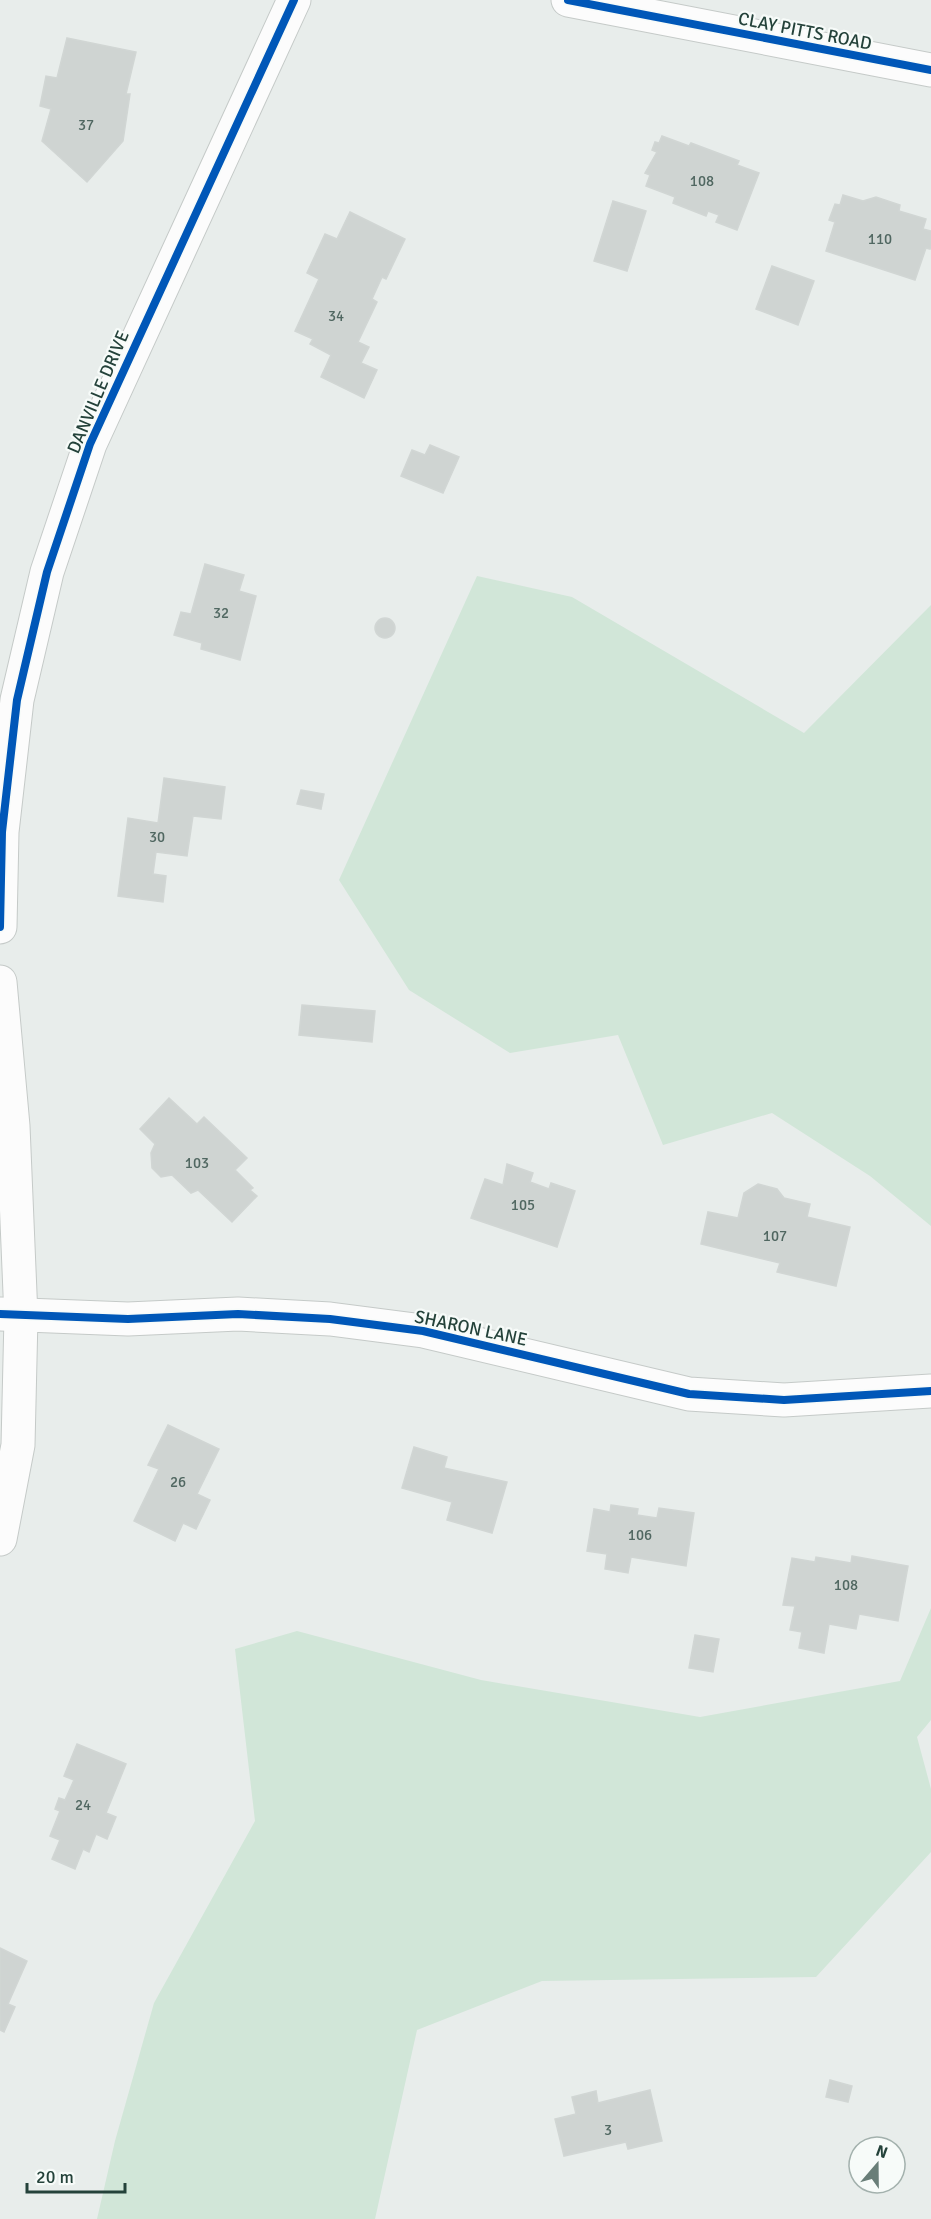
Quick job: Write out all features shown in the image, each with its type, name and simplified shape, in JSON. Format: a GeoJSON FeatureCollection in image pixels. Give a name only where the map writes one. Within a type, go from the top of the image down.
{"type":"FeatureCollection","features":[{"type":"Feature","properties":{"kind":"street","name":"DANVILLE DRIVE"},"geometry":{"type":"LineString","coordinates":[[0,927],[2,832],[17,700],[47,572],[90,444],[294,0]]}},
{"type":"Feature","properties":{"kind":"street","name":"CLAY PITTS ROAD"},"geometry":{"type":"LineString","coordinates":[[568,0],[931,70]]}},
{"type":"Feature","properties":{"kind":"street"},"geometry":{"type":"LineString","coordinates":[[0,982],[14,1126],[10,1316],[18,1445],[0,1539]]}},
{"type":"Feature","properties":{"kind":"street","name":"SHARON LANE"},"geometry":{"type":"LineString","coordinates":[[10,1316],[128,1319],[238,1314],[330,1319],[423,1331],[689,1394],[784,1400],[931,1391]]}},
{"type":"Feature","properties":{"kind":"green space"},"geometry":{"type":"Polygon","coordinates":[[[477,576],[572,597],[804,733],[931,605],[931,1226],[870,1176],[772,1113],[663,1145],[618,1035],[510,1053],[409,990],[339,880],[477,576]]]}},
{"type":"Feature","properties":{"kind":"green space"},"geometry":{"type":"Polygon","coordinates":[[[931,1608],[931,1720],[917,1737],[931,1789],[931,1852],[816,1977],[542,1981],[417,2030],[375,2219],[97,2219],[115,2141],[154,2003],[255,1821],[235,1649],[297,1631],[481,1680],[700,1717],[900,1681],[931,1608]]]}},
{"type":"Feature","properties":{"kind":"building"},"geometry":{"type":"Polygon","coordinates":[[[67,38],[136,52],[126,94],[130,94],[123,141],[87,182],[42,141],[51,109],[40,106],[46,76],[57,78],[67,38]]]}},
{"type":"Feature","properties":{"kind":"building"},"geometry":{"type":"Polygon","coordinates":[[[662,136],[689,146],[691,143],[739,161],[737,165],[759,173],[737,230],[716,222],[719,215],[708,211],[706,216],[673,203],[675,197],[646,186],[650,175],[645,173],[657,152],[652,150],[655,142],[659,143],[662,136]]]}},
{"type":"Feature","properties":{"kind":"building"},"geometry":{"type":"Polygon","coordinates":[[[843,195],[863,201],[876,197],[900,205],[899,211],[926,219],[923,229],[931,231],[931,246],[930,249],[926,248],[915,280],[826,251],[835,222],[829,220],[835,204],[840,205],[843,195]]]}},
{"type":"Feature","properties":{"kind":"building"},"geometry":{"type":"Polygon","coordinates":[[[613,201],[646,211],[627,271],[594,261],[613,201]]]}},
{"type":"Feature","properties":{"kind":"building"},"geometry":{"type":"Polygon","coordinates":[[[350,212],[405,239],[386,279],[382,277],[372,299],[377,302],[358,342],[369,347],[361,363],[377,370],[364,398],[321,377],[331,355],[310,344],[313,339],[295,331],[319,279],[307,273],[325,234],[337,239],[350,212]]]}},
{"type":"Feature","properties":{"kind":"building"},"geometry":{"type":"Polygon","coordinates":[[[772,266],[814,281],[798,325],[756,309],[772,266]]]}},
{"type":"Feature","properties":{"kind":"building"},"geometry":{"type":"Polygon","coordinates":[[[430,445],[459,457],[443,493],[401,476],[412,450],[425,455],[430,445]]]}},
{"type":"Feature","properties":{"kind":"building"},"geometry":{"type":"Polygon","coordinates":[[[205,564],[244,575],[239,591],[256,596],[240,660],[201,649],[202,643],[174,635],[181,612],[191,614],[205,564]]]}},
{"type":"Feature","properties":{"kind":"building"},"geometry":{"type":"Polygon","coordinates":[[[385,618],[392,621],[395,628],[392,635],[385,638],[378,635],[375,628],[378,621],[385,618]]]}},
{"type":"Feature","properties":{"kind":"building"},"geometry":{"type":"Polygon","coordinates":[[[164,778],[225,787],[221,819],[193,816],[187,856],[156,852],[153,874],[166,876],[163,902],[118,896],[128,818],[158,823],[164,778]]]}},
{"type":"Feature","properties":{"kind":"building"},"geometry":{"type":"Polygon","coordinates":[[[301,790],[324,794],[321,809],[297,804],[301,790]]]}},
{"type":"Feature","properties":{"kind":"building"},"geometry":{"type":"Polygon","coordinates":[[[302,1005],[375,1011],[372,1042],[299,1035],[302,1005]]]}},
{"type":"Feature","properties":{"kind":"building"},"geometry":{"type":"Polygon","coordinates":[[[169,1098],[197,1124],[204,1117],[247,1158],[235,1170],[253,1188],[250,1190],[257,1196],[232,1222],[198,1190],[191,1193],[172,1175],[161,1177],[152,1168],[151,1153],[155,1144],[140,1129],[169,1098]]]}},
{"type":"Feature","properties":{"kind":"building"},"geometry":{"type":"Polygon","coordinates":[[[507,1164],[533,1173],[530,1182],[549,1189],[551,1183],[575,1191],[557,1247],[471,1218],[485,1179],[503,1185],[507,1164]]]}},
{"type":"Feature","properties":{"kind":"building"},"geometry":{"type":"Polygon","coordinates":[[[758,1184],[777,1189],[784,1198],[810,1204],[807,1217],[850,1227],[836,1286],[777,1272],[780,1263],[701,1244],[708,1212],[738,1218],[744,1193],[758,1184]]]}},
{"type":"Feature","properties":{"kind":"building"},"geometry":{"type":"Polygon","coordinates":[[[168,1425],[219,1449],[197,1494],[210,1500],[196,1529],[183,1523],[175,1541],[134,1521],[159,1469],[148,1465],[168,1425]]]}},
{"type":"Feature","properties":{"kind":"building"},"geometry":{"type":"Polygon","coordinates":[[[414,1447],[447,1457],[444,1468],[507,1482],[492,1533],[447,1520],[452,1502],[402,1488],[414,1447]]]}},
{"type":"Feature","properties":{"kind":"building"},"geometry":{"type":"Polygon","coordinates":[[[611,1505],[638,1509],[637,1515],[657,1518],[659,1508],[694,1513],[686,1566],[631,1557],[628,1573],[605,1569],[607,1554],[587,1551],[594,1509],[610,1512],[611,1505]]]}},
{"type":"Feature","properties":{"kind":"building"},"geometry":{"type":"Polygon","coordinates":[[[852,1556],[908,1566],[898,1621],[859,1614],[856,1629],[829,1624],[824,1653],[799,1648],[802,1632],[790,1630],[795,1606],[783,1605],[792,1558],[815,1562],[816,1557],[851,1563],[852,1556]]]}},
{"type":"Feature","properties":{"kind":"building"},"geometry":{"type":"Polygon","coordinates":[[[695,1635],[719,1639],[713,1672],[689,1668],[695,1635]]]}},
{"type":"Feature","properties":{"kind":"building"},"geometry":{"type":"Polygon","coordinates":[[[77,1744],[126,1764],[106,1813],[116,1817],[107,1839],[96,1834],[89,1852],[83,1849],[75,1869],[52,1859],[60,1840],[50,1836],[60,1811],[55,1809],[59,1798],[65,1800],[74,1780],[64,1776],[77,1744]]]}},
{"type":"Feature","properties":{"kind":"building"},"geometry":{"type":"Polygon","coordinates":[[[0,1948],[27,1961],[8,2004],[15,2007],[4,2032],[0,2030],[0,1948]]]}},
{"type":"Feature","properties":{"kind":"building"},"geometry":{"type":"Polygon","coordinates":[[[830,2080],[852,2086],[848,2102],[826,2097],[830,2080]]]}},
{"type":"Feature","properties":{"kind":"building"},"geometry":{"type":"Polygon","coordinates":[[[650,2090],[662,2141],[628,2149],[626,2142],[564,2156],[555,2119],[576,2114],[572,2097],[596,2091],[598,2103],[650,2090]]]}},
{"type":"Feature","properties":{"kind":"cycle path"},"geometry":{"type":"LineString","coordinates":[[0,927],[2,832],[17,700],[47,572],[90,444],[294,0]]}},
{"type":"Feature","properties":{"kind":"cycle path"},"geometry":{"type":"LineString","coordinates":[[568,0],[931,70]]}},
{"type":"Feature","properties":{"kind":"cycle path"},"geometry":{"type":"LineString","coordinates":[[0,1314],[128,1319],[238,1314],[330,1319],[423,1331],[689,1394],[784,1400],[931,1391]]}}]}
